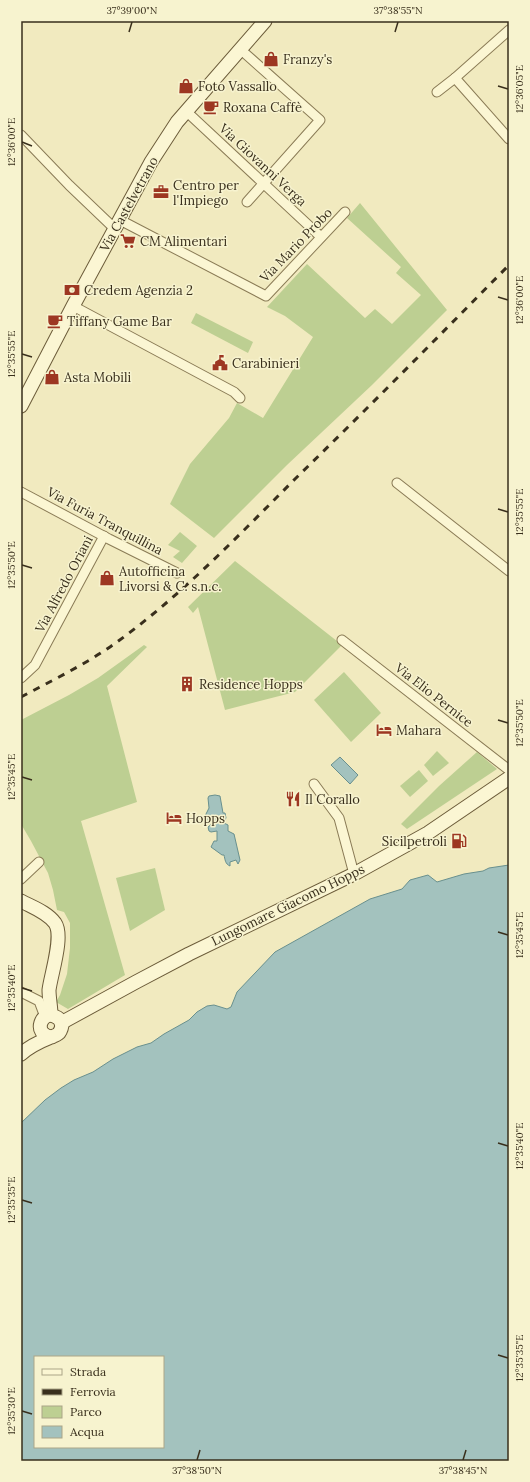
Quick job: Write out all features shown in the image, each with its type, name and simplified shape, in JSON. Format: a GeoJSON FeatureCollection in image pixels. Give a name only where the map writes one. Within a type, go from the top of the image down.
{"type":"FeatureCollection","features":[{"type":"Feature","properties":{"kind":"main road","name":"Via Castelvetrano"},"geometry":{"type":"LineString","coordinates":[[21,406],[72,306],[151,162],[177,122],[264,21]]}},
{"type":"Feature","properties":{"kind":"main road","name":"Lungomare Giacomo Hopps"},"geometry":{"type":"LineString","coordinates":[[62,1023],[174,962],[354,874],[428,833],[509,778]]}},
{"type":"Feature","properties":{"kind":"main road"},"geometry":{"type":"LineString","coordinates":[[21,901],[48,916],[57,926],[57,950],[42,1033],[52,1037]]}},
{"type":"Feature","properties":{"kind":"main road"},"geometry":{"type":"LineString","coordinates":[[58,1017],[62,1023],[59,1034],[23,1052],[29,1040],[45,1019],[58,1017]]}},
{"type":"Feature","properties":{"kind":"street"},"geometry":{"type":"LineString","coordinates":[[436,92],[455,78],[509,30]]}},
{"type":"Feature","properties":{"kind":"street"},"geometry":{"type":"LineString","coordinates":[[240,49],[320,120],[247,202]]}},
{"type":"Feature","properties":{"kind":"street"},"geometry":{"type":"LineString","coordinates":[[455,78],[509,139]]}},
{"type":"Feature","properties":{"kind":"street","name":"Via Giovanni Verga"},"geometry":{"type":"LineString","coordinates":[[186,112],[322,237]]}},
{"type":"Feature","properties":{"kind":"street"},"geometry":{"type":"LineString","coordinates":[[21,135],[24,145],[69,185],[118,224]]}},
{"type":"Feature","properties":{"kind":"street","name":"Via Mario Probo"},"geometry":{"type":"LineString","coordinates":[[118,224],[266,296],[345,212]]}},
{"type":"Feature","properties":{"kind":"street"},"geometry":{"type":"LineString","coordinates":[[72,306],[234,392],[240,398]]}},
{"type":"Feature","properties":{"kind":"street"},"geometry":{"type":"LineString","coordinates":[[397,483],[509,571]]}},
{"type":"Feature","properties":{"kind":"street","name":"Via Furia Tranquillina"},"geometry":{"type":"LineString","coordinates":[[21,492],[177,573]]}},
{"type":"Feature","properties":{"kind":"street","name":"Via Alfredo Oriani"},"geometry":{"type":"LineString","coordinates":[[21,678],[35,665],[104,536]]}},
{"type":"Feature","properties":{"kind":"street","name":"Via Elio Pernice"},"geometry":{"type":"LineString","coordinates":[[342,640],[509,770]]}},
{"type":"Feature","properties":{"kind":"street"},"geometry":{"type":"LineString","coordinates":[[314,784],[339,818],[354,874]]}},
{"type":"Feature","properties":{"kind":"street"},"geometry":{"type":"LineString","coordinates":[[21,879],[39,862]]}},
{"type":"Feature","properties":{"kind":"street"},"geometry":{"type":"LineString","coordinates":[[21,992],[39,1001],[45,1019]]}},
{"type":"Feature","properties":{"kind":"green space"},"geometry":{"type":"Polygon","coordinates":[[[360,203],[447,310],[214,538],[170,504],[190,464],[229,418],[237,403],[263,418],[313,337],[285,316],[267,307],[307,264],[365,318],[375,309],[392,324],[421,295],[396,273],[401,267],[347,218],[360,203]]]}},
{"type":"Feature","properties":{"kind":"green space"},"geometry":{"type":"Polygon","coordinates":[[[196,313],[253,342],[248,353],[191,323],[196,313]]]}},
{"type":"Feature","properties":{"kind":"green space"},"geometry":{"type":"Polygon","coordinates":[[[180,532],[197,546],[182,563],[173,557],[180,551],[168,545],[180,532]]]}},
{"type":"Feature","properties":{"kind":"green space"},"geometry":{"type":"Polygon","coordinates":[[[235,561],[342,645],[295,692],[225,710],[198,607],[193,613],[188,607],[235,561]]]}},
{"type":"Feature","properties":{"kind":"green space"},"geometry":{"type":"Polygon","coordinates":[[[144,645],[147,647],[107,686],[137,802],[81,821],[125,975],[68,1009],[56,1002],[67,974],[70,948],[70,923],[64,912],[57,910],[48,873],[21,824],[21,720],[98,678],[144,645]]]}},
{"type":"Feature","properties":{"kind":"green space"},"geometry":{"type":"Polygon","coordinates":[[[344,672],[381,713],[351,742],[314,700],[344,672]]]}},
{"type":"Feature","properties":{"kind":"green space"},"geometry":{"type":"Polygon","coordinates":[[[437,751],[449,763],[433,776],[424,765],[437,751]]]}},
{"type":"Feature","properties":{"kind":"green space"},"geometry":{"type":"Polygon","coordinates":[[[477,752],[497,769],[407,829],[401,824],[439,786],[477,752]]]}},
{"type":"Feature","properties":{"kind":"green space"},"geometry":{"type":"Polygon","coordinates":[[[419,770],[428,781],[410,797],[400,786],[419,770]]]}},
{"type":"Feature","properties":{"kind":"green space"},"geometry":{"type":"Polygon","coordinates":[[[155,868],[165,910],[130,931],[116,878],[155,868]]]}},
{"type":"Feature","properties":{"kind":"water"},"geometry":{"type":"Polygon","coordinates":[[[340,757],[358,775],[350,784],[331,765],[340,757]]]}},
{"type":"Feature","properties":{"kind":"water"},"geometry":{"type":"Polygon","coordinates":[[[209,796],[220,796],[223,813],[225,813],[226,818],[224,823],[228,825],[228,831],[234,834],[240,860],[238,864],[236,860],[230,862],[230,866],[228,865],[224,855],[211,847],[214,841],[217,841],[217,831],[209,831],[208,827],[213,823],[212,820],[207,820],[205,816],[209,808],[208,798],[209,796]]]}},
{"type":"Feature","properties":{"kind":"water"},"geometry":{"type":"Polygon","coordinates":[[[509,865],[509,1461],[21,1461],[21,1123],[45,1100],[61,1088],[137,1047],[151,1043],[189,1020],[197,1012],[207,1006],[214,1005],[227,1009],[231,1007],[237,992],[275,952],[370,899],[402,889],[410,880],[428,875],[437,882],[464,874],[483,871],[489,868],[509,865]]]}},
{"type":"Feature","properties":{"kind":"railway"},"geometry":{"type":"LineString","coordinates":[[21,697],[77,667],[110,647],[159,609],[183,588],[376,400],[509,265]]}},
{"type":"Feature","properties":{"kind":"place","name":"Franzy's"},"geometry":{"type":"Point","coordinates":[271,59]}},
{"type":"Feature","properties":{"kind":"place","name":"Foto Vassallo"},"geometry":{"type":"Point","coordinates":[186,86]}},
{"type":"Feature","properties":{"kind":"place","name":"Roxana Caffè"},"geometry":{"type":"Point","coordinates":[211,107]}},
{"type":"Feature","properties":{"kind":"place","name":"Centro per l'Impiego"},"geometry":{"type":"Point","coordinates":[161,192]}},
{"type":"Feature","properties":{"kind":"place","name":"CM Alimentari"},"geometry":{"type":"Point","coordinates":[128,241]}},
{"type":"Feature","properties":{"kind":"place","name":"Credem Agenzia 2"},"geometry":{"type":"Point","coordinates":[72,290]}},
{"type":"Feature","properties":{"kind":"place","name":"Tiffany Game Bar"},"geometry":{"type":"Point","coordinates":[55,321]}},
{"type":"Feature","properties":{"kind":"place","name":"Carabinieri"},"geometry":{"type":"Point","coordinates":[220,363]}},
{"type":"Feature","properties":{"kind":"place","name":"Asta Mobili"},"geometry":{"type":"Point","coordinates":[52,377]}},
{"type":"Feature","properties":{"kind":"place","name":"Autofficina Livorsi & C. s.n.c."},"geometry":{"type":"Point","coordinates":[107,578]}},
{"type":"Feature","properties":{"kind":"place","name":"Residence Hopps"},"geometry":{"type":"Point","coordinates":[187,684]}},
{"type":"Feature","properties":{"kind":"place","name":"Mahara"},"geometry":{"type":"Point","coordinates":[384,730]}},
{"type":"Feature","properties":{"kind":"place","name":"Il Corallo"},"geometry":{"type":"Point","coordinates":[293,799]}},
{"type":"Feature","properties":{"kind":"place","name":"Hopps"},"geometry":{"type":"Point","coordinates":[174,818]}},
{"type":"Feature","properties":{"kind":"place","name":"Sicilpetroli"},"geometry":{"type":"Point","coordinates":[459,841]}}]}
